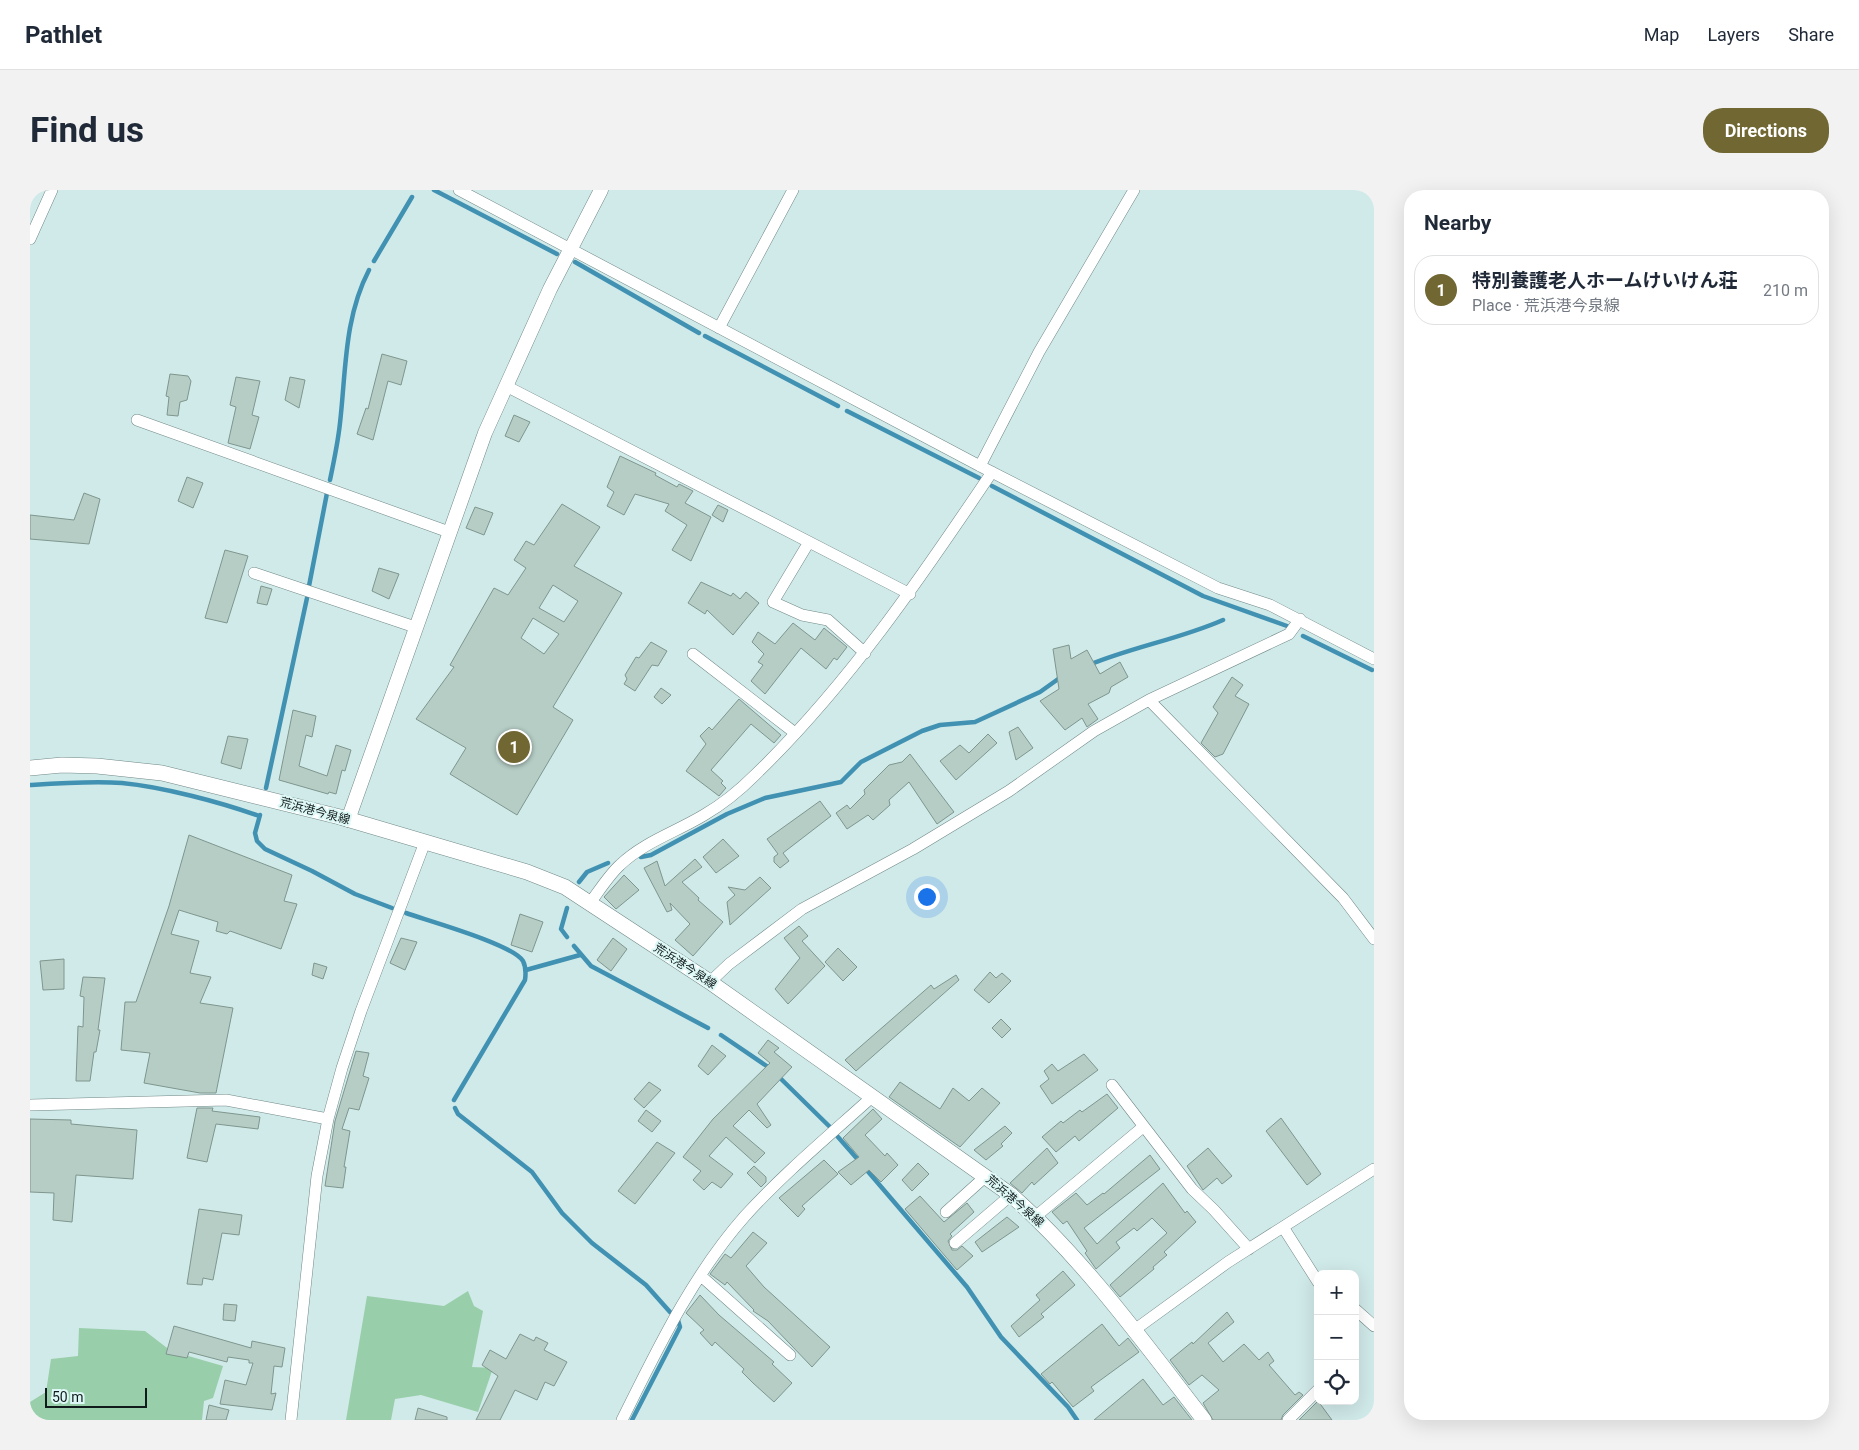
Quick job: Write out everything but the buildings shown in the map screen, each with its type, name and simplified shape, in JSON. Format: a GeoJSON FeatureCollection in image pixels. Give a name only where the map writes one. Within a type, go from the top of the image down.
{"type":"FeatureCollection","features":[{"type":"Feature","properties":{"kind":"main road","name":"荒浜港今泉線"},"geometry":{"type":"LineString","coordinates":[[30,768],[62,765],[97,766],[162,773],[348,820],[388,833],[425,842],[565,887],[710,982],[1011,1195],[1035,1216],[1071,1254],[1204,1420]]}},
{"type":"Feature","properties":{"kind":"street"},"geometry":{"type":"LineString","coordinates":[[30,239],[52,190]]}},
{"type":"Feature","properties":{"kind":"street"},"geometry":{"type":"LineString","coordinates":[[459,190],[980,466],[1218,588],[1270,605],[1374,659]]}},
{"type":"Feature","properties":{"kind":"street"},"geometry":{"type":"LineString","coordinates":[[348,820],[485,433],[571,249],[601,190]]}},
{"type":"Feature","properties":{"kind":"street"},"geometry":{"type":"LineString","coordinates":[[719,328],[793,190]]}},
{"type":"Feature","properties":{"kind":"street"},"geometry":{"type":"LineString","coordinates":[[980,466],[1039,352],[1134,190]]}},
{"type":"Feature","properties":{"kind":"street"},"geometry":{"type":"LineString","coordinates":[[506,386],[910,594]]}},
{"type":"Feature","properties":{"kind":"street"},"geometry":{"type":"LineString","coordinates":[[137,420],[449,532]]}},
{"type":"Feature","properties":{"kind":"street"},"geometry":{"type":"LineString","coordinates":[[590,904],[620,865],[646,844],[704,815],[725,801],[754,776],[795,734],[865,653],[910,594],[992,472]]}},
{"type":"Feature","properties":{"kind":"street"},"geometry":{"type":"LineString","coordinates":[[809,542],[773,602],[802,615],[828,620],[865,653]]}},
{"type":"Feature","properties":{"kind":"street"},"geometry":{"type":"LineString","coordinates":[[254,573],[415,627]]}},
{"type":"Feature","properties":{"kind":"street"},"geometry":{"type":"LineString","coordinates":[[710,982],[729,964],[802,909],[913,849],[1009,791],[1094,731],[1150,700],[1289,634],[1300,619]]}},
{"type":"Feature","properties":{"kind":"street"},"geometry":{"type":"LineString","coordinates":[[693,654],[795,734]]}},
{"type":"Feature","properties":{"kind":"street"},"geometry":{"type":"LineString","coordinates":[[1150,700],[1343,898],[1374,939]]}},
{"type":"Feature","properties":{"kind":"street"},"geometry":{"type":"LineString","coordinates":[[290,1420],[317,1176],[328,1119],[342,1068],[361,1011],[425,842]]}},
{"type":"Feature","properties":{"kind":"street"},"geometry":{"type":"LineString","coordinates":[[1112,1086],[1192,1189],[1249,1249]]}},
{"type":"Feature","properties":{"kind":"street"},"geometry":{"type":"LineString","coordinates":[[622,1420],[670,1324],[701,1276],[745,1216],[872,1096]]}},
{"type":"Feature","properties":{"kind":"street"},"geometry":{"type":"LineString","coordinates":[[30,1105],[226,1100],[328,1119]]}},
{"type":"Feature","properties":{"kind":"street"},"geometry":{"type":"LineString","coordinates":[[1035,1216],[1143,1127]]}},
{"type":"Feature","properties":{"kind":"street"},"geometry":{"type":"LineString","coordinates":[[1134,1331],[1249,1249],[1374,1169]]}},
{"type":"Feature","properties":{"kind":"street"},"geometry":{"type":"LineString","coordinates":[[946,1212],[986,1176]]}},
{"type":"Feature","properties":{"kind":"street"},"geometry":{"type":"LineString","coordinates":[[955,1243],[1011,1195]]}},
{"type":"Feature","properties":{"kind":"street"},"geometry":{"type":"LineString","coordinates":[[1283,1227],[1314,1276]]}},
{"type":"Feature","properties":{"kind":"street"},"geometry":{"type":"LineString","coordinates":[[701,1276],[790,1355]]}},
{"type":"Feature","properties":{"kind":"street"},"geometry":{"type":"LineString","coordinates":[[1359,1313],[1374,1326]]}},
{"type":"Feature","properties":{"kind":"street"},"geometry":{"type":"LineString","coordinates":[[1288,1420],[1314,1394]]}},
{"type":"Feature","properties":{"kind":"green space"},"geometry":{"type":"Polygon","coordinates":[[[468,1291],[474,1306],[483,1311],[472,1367],[493,1368],[478,1412],[421,1395],[395,1399],[391,1420],[346,1420],[367,1296],[444,1306],[468,1291]]]}},
{"type":"Feature","properties":{"kind":"green space"},"geometry":{"type":"Polygon","coordinates":[[[79,1328],[145,1331],[171,1351],[223,1366],[213,1398],[204,1401],[202,1420],[30,1420],[30,1402],[46,1392],[51,1359],[78,1356],[79,1328]]]}},
{"type":"Feature","properties":{"kind":"waterway"},"geometry":{"type":"LineString","coordinates":[[434,190],[557,254]]}},
{"type":"Feature","properties":{"kind":"waterway"},"geometry":{"type":"LineString","coordinates":[[374,261],[412,197]]}},
{"type":"Feature","properties":{"kind":"waterway"},"geometry":{"type":"LineString","coordinates":[[575,262],[699,333]]}},
{"type":"Feature","properties":{"kind":"waterway"},"geometry":{"type":"LineString","coordinates":[[330,480],[339,430],[350,326],[361,288],[369,270]]}},
{"type":"Feature","properties":{"kind":"waterway"},"geometry":{"type":"LineString","coordinates":[[705,336],[838,406]]}},
{"type":"Feature","properties":{"kind":"waterway"},"geometry":{"type":"LineString","coordinates":[[847,411],[979,478]]}},
{"type":"Feature","properties":{"kind":"waterway"},"geometry":{"type":"LineString","coordinates":[[992,486],[1203,596],[1287,626]]}},
{"type":"Feature","properties":{"kind":"waterway"},"geometry":{"type":"LineString","coordinates":[[309,586],[327,493]]}},
{"type":"Feature","properties":{"kind":"waterway"},"geometry":{"type":"LineString","coordinates":[[266,788],[307,598]]}},
{"type":"Feature","properties":{"kind":"waterway"},"geometry":{"type":"LineString","coordinates":[[1089,665],[1190,633],[1223,620]]}},
{"type":"Feature","properties":{"kind":"waterway"},"geometry":{"type":"LineString","coordinates":[[1303,636],[1372,670]]}},
{"type":"Feature","properties":{"kind":"waterway"},"geometry":{"type":"LineString","coordinates":[[641,857],[651,855],[727,814],[765,798],[841,782],[861,762],[922,731],[940,725],[975,722],[1040,692],[1061,677]]}},
{"type":"Feature","properties":{"kind":"waterway"},"geometry":{"type":"LineString","coordinates":[[30,785],[99,782],[138,785],[191,796],[259,816]]}},
{"type":"Feature","properties":{"kind":"waterway"},"geometry":{"type":"LineString","coordinates":[[260,815],[255,833],[257,841],[265,849],[355,894],[392,908]]}},
{"type":"Feature","properties":{"kind":"waterway"},"geometry":{"type":"LineString","coordinates":[[579,882],[587,872],[608,863]]}},
{"type":"Feature","properties":{"kind":"waterway"},"geometry":{"type":"LineString","coordinates":[[567,908],[561,929],[567,937]]}},
{"type":"Feature","properties":{"kind":"waterway"},"geometry":{"type":"LineString","coordinates":[[406,913],[503,947],[516,954],[525,966],[525,980],[454,1100]]}},
{"type":"Feature","properties":{"kind":"waterway"},"geometry":{"type":"LineString","coordinates":[[574,946],[591,966],[708,1028]]}},
{"type":"Feature","properties":{"kind":"waterway"},"geometry":{"type":"LineString","coordinates":[[526,970],[580,955]]}},
{"type":"Feature","properties":{"kind":"waterway"},"geometry":{"type":"LineString","coordinates":[[721,1035],[771,1069]]}},
{"type":"Feature","properties":{"kind":"waterway"},"geometry":{"type":"LineString","coordinates":[[777,1075],[830,1127]]}},
{"type":"Feature","properties":{"kind":"waterway"},"geometry":{"type":"LineString","coordinates":[[455,1108],[458,1114],[532,1172],[562,1213],[592,1243],[646,1285],[670,1312]]}},
{"type":"Feature","properties":{"kind":"waterway"},"geometry":{"type":"LineString","coordinates":[[838,1137],[860,1162]]}},
{"type":"Feature","properties":{"kind":"waterway"},"geometry":{"type":"LineString","coordinates":[[865,1168],[967,1287],[1001,1337],[1068,1407],[1077,1420]]}},
{"type":"Feature","properties":{"kind":"waterway"},"geometry":{"type":"LineString","coordinates":[[632,1420],[680,1327],[678,1320]]}},
{"type":"Feature","properties":{"kind":"place","name":"特別養護老人ホームけいけん荘"},"geometry":{"type":"Point","coordinates":[514,747]}}]}
